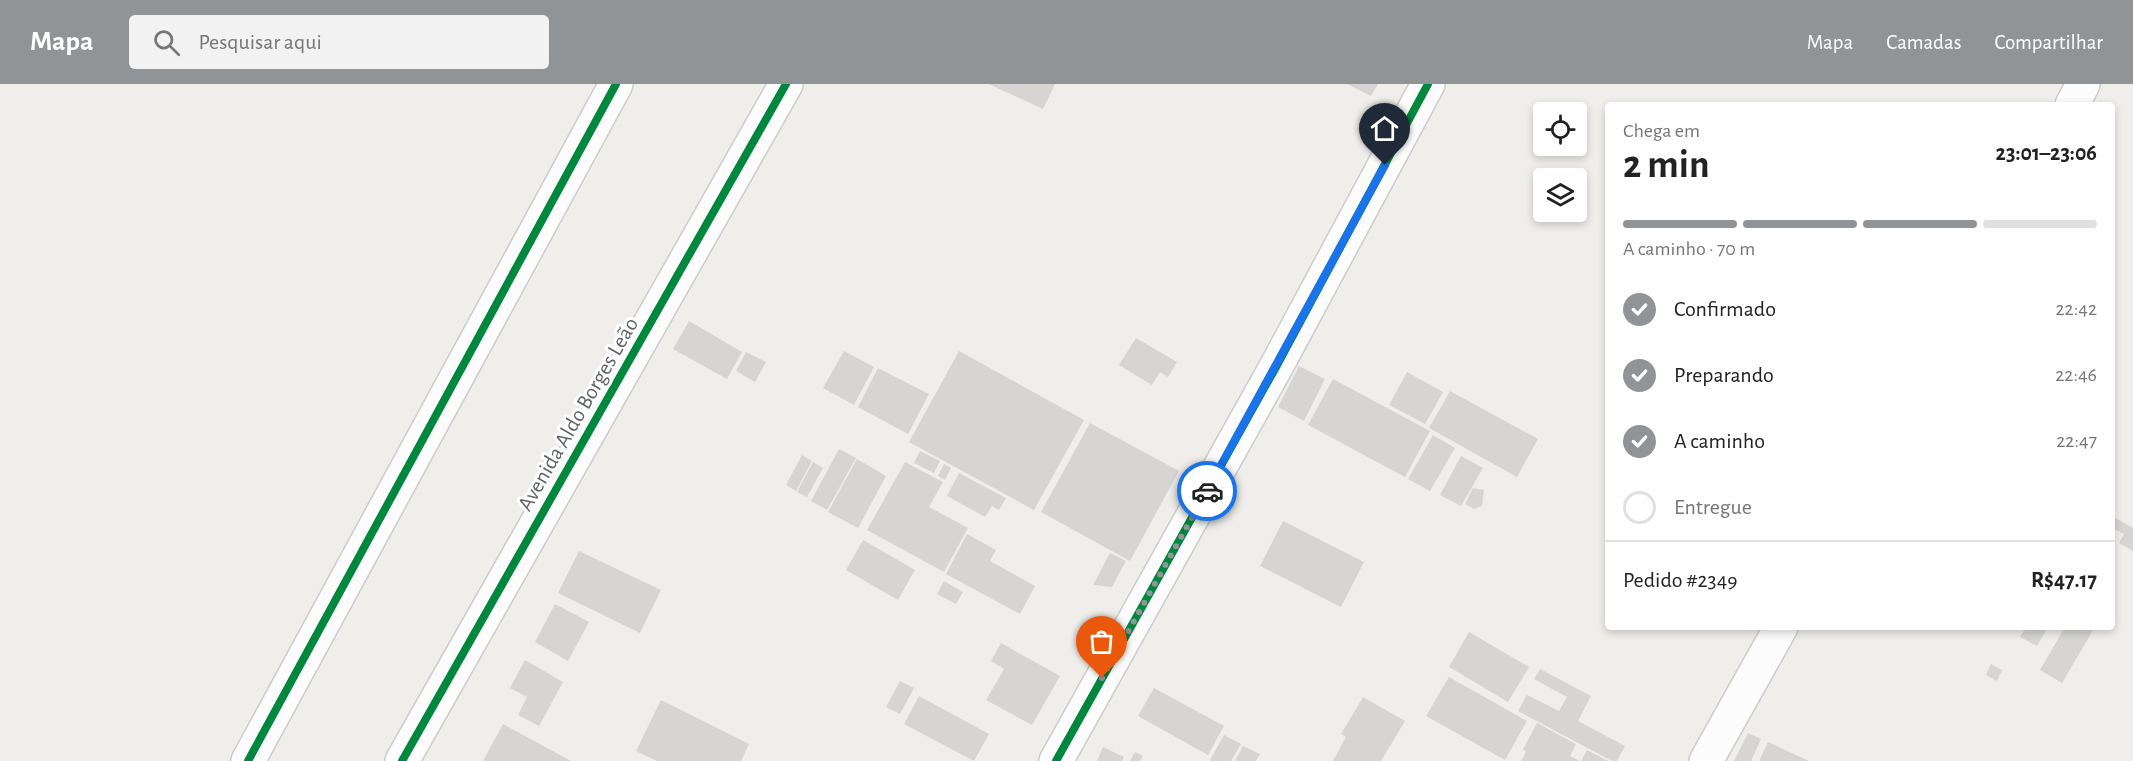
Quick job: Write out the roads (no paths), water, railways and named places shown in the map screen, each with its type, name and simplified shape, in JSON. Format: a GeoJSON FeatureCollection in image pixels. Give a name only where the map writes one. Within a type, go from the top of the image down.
{"type":"FeatureCollection","features":[{"type":"Feature","properties":{"kind":"street"},"geometry":{"type":"LineString","coordinates":[[248,761],[616,84]]}},
{"type":"Feature","properties":{"kind":"street","name":"Avenida Aldo Borges Leão"},"geometry":{"type":"LineString","coordinates":[[402,761],[786,84]]}},
{"type":"Feature","properties":{"kind":"street"},"geometry":{"type":"LineString","coordinates":[[1056,761],[1276,367],[1428,84]]}},
{"type":"Feature","properties":{"kind":"street"},"geometry":{"type":"LineString","coordinates":[[2074,102],[2083,84]]}},
{"type":"Feature","properties":{"kind":"street"},"geometry":{"type":"LineString","coordinates":[[1706,761],[1779,630]]}}]}
